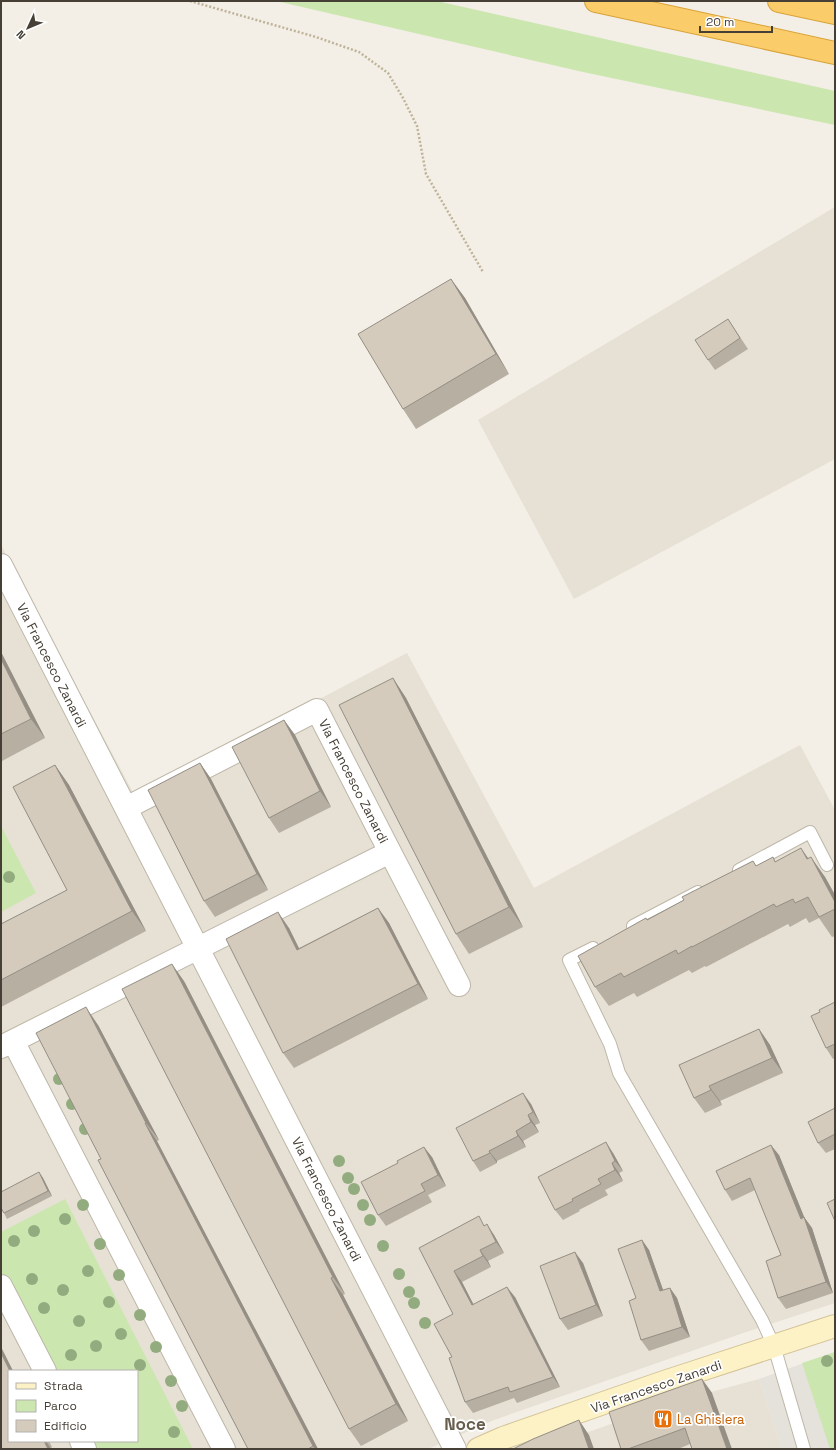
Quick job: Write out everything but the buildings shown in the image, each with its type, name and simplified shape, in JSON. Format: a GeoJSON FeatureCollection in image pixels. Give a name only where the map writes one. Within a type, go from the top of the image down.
{"type":"FeatureCollection","features":[{"type":"Feature","properties":{"kind":"highway"},"geometry":{"type":"LineString","coordinates":[[596,1],[835,53]]}},
{"type":"Feature","properties":{"kind":"highway"},"geometry":{"type":"LineString","coordinates":[[779,1],[835,13]]}},
{"type":"Feature","properties":{"kind":"main road","name":"Via Francesco Zanardi"},"geometry":{"type":"LineString","coordinates":[[478,1449],[504,1438],[649,1388],[835,1326]]}},
{"type":"Feature","properties":{"kind":"street","name":"Via Francesco Zanardi"},"geometry":{"type":"LineString","coordinates":[[1,565],[455,1449]]}},
{"type":"Feature","properties":{"kind":"street","name":"Via Francesco Zanardi"},"geometry":{"type":"LineString","coordinates":[[126,808],[317,710],[459,985]]}},
{"type":"Feature","properties":{"kind":"street","name":"Via Francesco Zanardi"},"geometry":{"type":"LineString","coordinates":[[224,1449],[7,1044],[390,852]]}},
{"type":"Feature","properties":{"kind":"street"},"geometry":{"type":"LineString","coordinates":[[1,1286],[44,1370]]}},
{"type":"Feature","properties":{"kind":"lane"},"geometry":{"type":"LineString","coordinates":[[728,876],[810,832],[827,865]]}},
{"type":"Feature","properties":{"kind":"lane"},"geometry":{"type":"LineString","coordinates":[[624,931],[707,887]]}},
{"type":"Feature","properties":{"kind":"lane"},"geometry":{"type":"LineString","coordinates":[[604,942],[570,960],[610,1044],[619,1072],[762,1320],[774,1346],[804,1449]]}},
{"type":"Feature","properties":{"kind":"path"},"geometry":{"type":"LineString","coordinates":[[190,1],[316,37],[359,52],[388,73],[403,98],[416,126],[426,174],[483,272]]}},
{"type":"Feature","properties":{"kind":"shaded area"},"geometry":{"type":"Polygon","coordinates":[[[835,207],[835,459],[574,599],[478,420],[835,207]]]}},
{"type":"Feature","properties":{"kind":"shaded area"},"geometry":{"type":"Polygon","coordinates":[[[1,545],[135,796],[407,653],[534,888],[800,745],[835,810],[835,1303],[746,1332],[494,1420],[428,1449],[1,1449],[1,545]]]}},
{"type":"Feature","properties":{"kind":"shaded area"},"geometry":{"type":"Polygon","coordinates":[[[835,1352],[835,1449],[782,1449],[759,1379],[835,1352]]]}},
{"type":"Feature","properties":{"kind":"shaded area"},"geometry":{"type":"Polygon","coordinates":[[[759,1379],[782,1449],[541,1449],[622,1420],[711,1392],[759,1379]]]}},
{"type":"Feature","properties":{"kind":"green space"},"geometry":{"type":"Polygon","coordinates":[[[276,1],[437,1],[835,91],[835,125],[583,72],[276,1]]]}},
{"type":"Feature","properties":{"kind":"green space"},"geometry":{"type":"Polygon","coordinates":[[[1,826],[36,893],[1,912],[1,826]]]}},
{"type":"Feature","properties":{"kind":"green space"},"geometry":{"type":"Polygon","coordinates":[[[65,1199],[193,1449],[91,1449],[88,1442],[138,1442],[138,1370],[50,1370],[1,1273],[1,1232],[65,1199]]]}},
{"type":"Feature","properties":{"kind":"green space"},"geometry":{"type":"Polygon","coordinates":[[[835,1352],[835,1449],[830,1449],[802,1363],[835,1352]]]}},
{"type":"Feature","properties":{"kind":"place","name":"La Ghislera"},"geometry":{"type":"Point","coordinates":[663,1419]}},
{"type":"Feature","properties":{"kind":"district","name":"Noce"},"geometry":{"type":"Point","coordinates":[465,1424]}}]}
